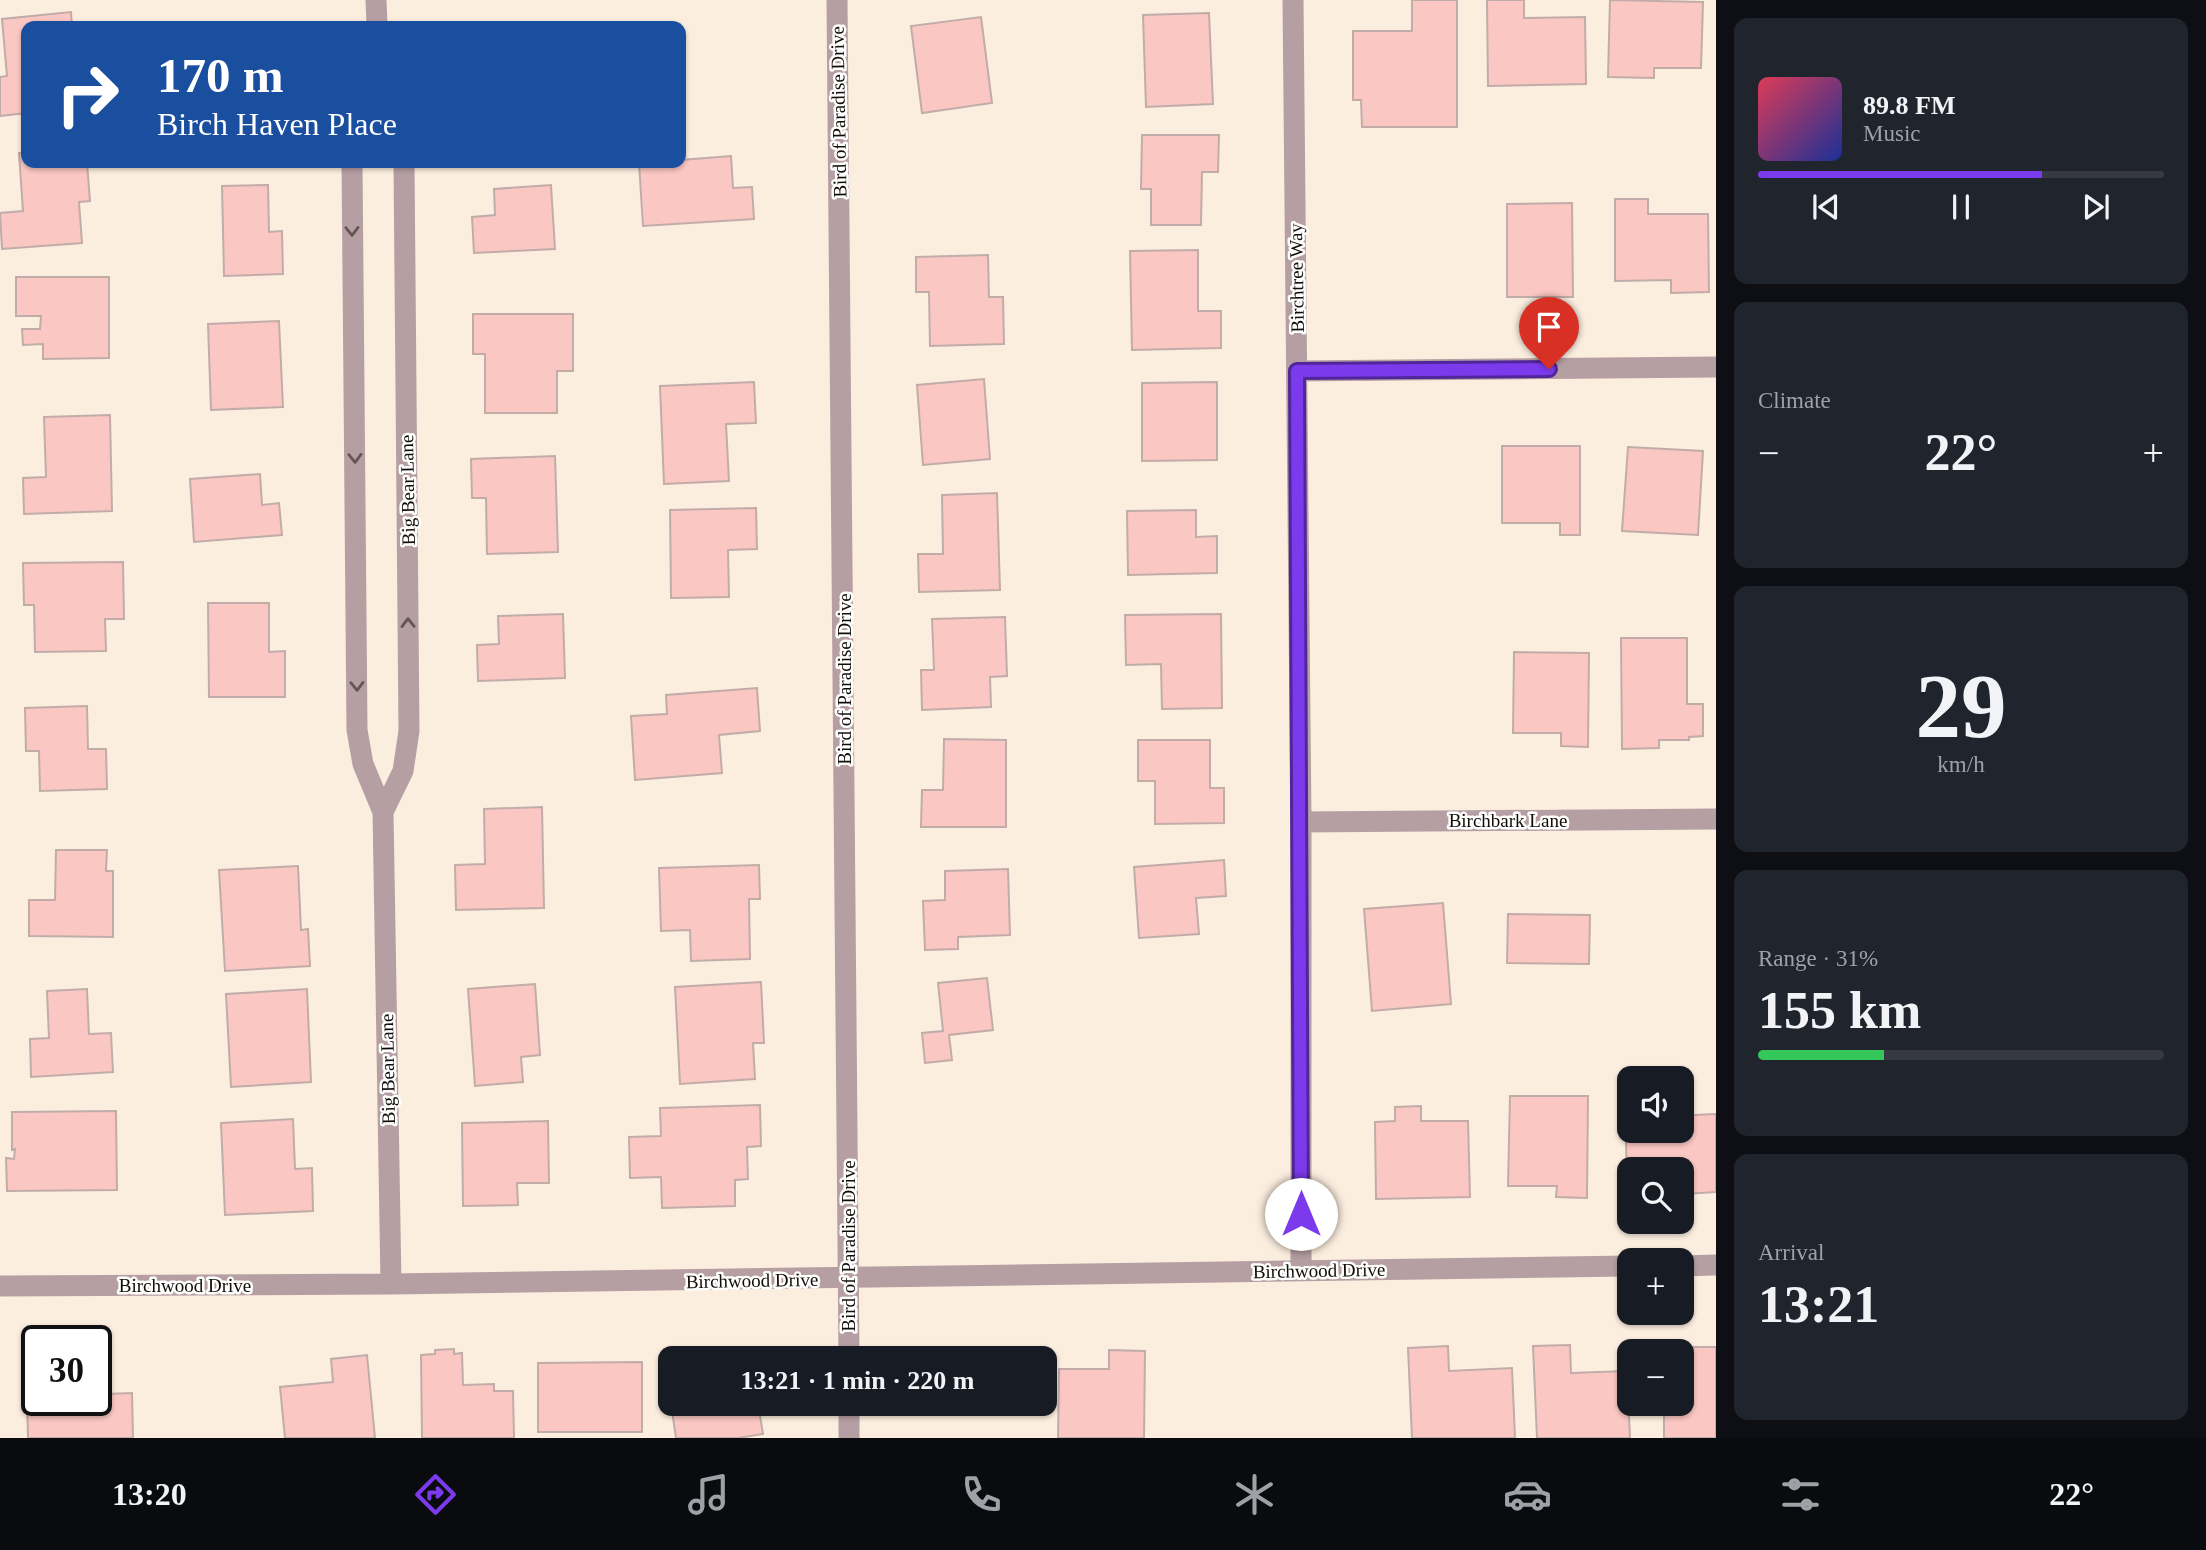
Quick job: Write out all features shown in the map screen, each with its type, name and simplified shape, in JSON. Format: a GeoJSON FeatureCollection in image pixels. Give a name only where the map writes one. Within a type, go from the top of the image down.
{"type":"FeatureCollection","features":[{"type":"Feature","properties":{"kind":"street"},"geometry":{"type":"LineString","coordinates":[[376,0],[377,21]]}},
{"type":"Feature","properties":{"kind":"street","name":"Bird of Paradise Drive"},"geometry":{"type":"LineString","coordinates":[[837,0],[849,1346]]}},
{"type":"Feature","properties":{"kind":"street","name":"Birchtree Way"},"geometry":{"type":"LineString","coordinates":[[1293,0],[1301,822],[1301,1270]]}},
{"type":"Feature","properties":{"kind":"street","name":"Big Bear Lane"},"geometry":{"type":"LineString","coordinates":[[352,168],[357,730],[363,764],[383,812],[391,1284]]}},
{"type":"Feature","properties":{"kind":"street","name":"Big Bear Lane"},"geometry":{"type":"LineString","coordinates":[[383,812],[403,771],[409,732],[404,168]]}},
{"type":"Feature","properties":{"kind":"street"},"geometry":{"type":"LineString","coordinates":[[1297,371],[1716,367]]}},
{"type":"Feature","properties":{"kind":"street","name":"Birchbark Lane"},"geometry":{"type":"LineString","coordinates":[[1301,822],[1716,819]]}},
{"type":"Feature","properties":{"kind":"street"},"geometry":{"type":"LineString","coordinates":[[1694,1266],[1716,1265]]}},
{"type":"Feature","properties":{"kind":"street","name":"Birchwood Drive"},"geometry":{"type":"LineString","coordinates":[[0,1286],[848,1279],[1617,1266]]}},
{"type":"Feature","properties":{"kind":"street"},"geometry":{"type":"LineString","coordinates":[[849,1416],[849,1438]]}},
{"type":"Feature","properties":{"kind":"building"},"geometry":{"type":"Polygon","coordinates":[[[1412,0],[1457,0],[1457,127],[1362,127],[1361,100],[1353,100],[1353,31],[1412,31],[1412,0]]]}},
{"type":"Feature","properties":{"kind":"building"},"geometry":{"type":"Polygon","coordinates":[[[1487,0],[1524,0],[1524,18],[1585,17],[1586,84],[1488,86],[1487,0]]]}},
{"type":"Feature","properties":{"kind":"building"},"geometry":{"type":"Polygon","coordinates":[[[1610,0],[1703,2],[1701,68],[1654,68],[1654,78],[1608,77],[1610,0]]]}},
{"type":"Feature","properties":{"kind":"building"},"geometry":{"type":"Polygon","coordinates":[[[71,12],[72,21],[21,21],[21,114],[0,116],[0,77],[7,76],[2,19],[71,12]]]}},
{"type":"Feature","properties":{"kind":"building"},"geometry":{"type":"Polygon","coordinates":[[[1209,13],[1213,104],[1146,107],[1143,15],[1209,13]]]}},
{"type":"Feature","properties":{"kind":"building"},"geometry":{"type":"Polygon","coordinates":[[[981,17],[992,103],[922,113],[911,26],[981,17]]]}},
{"type":"Feature","properties":{"kind":"building"},"geometry":{"type":"Polygon","coordinates":[[[1142,135],[1219,135],[1218,172],[1202,172],[1201,225],[1151,225],[1151,189],[1141,189],[1142,135]]]}},
{"type":"Feature","properties":{"kind":"building"},"geometry":{"type":"Polygon","coordinates":[[[19,153],[21,168],[87,168],[90,201],[79,202],[82,243],[2,249],[0,213],[23,211],[19,153]]]}},
{"type":"Feature","properties":{"kind":"building"},"geometry":{"type":"Polygon","coordinates":[[[731,156],[733,188],[752,187],[754,219],[643,226],[639,168],[686,168],[686,160],[731,156]]]}},
{"type":"Feature","properties":{"kind":"building"},"geometry":{"type":"Polygon","coordinates":[[[268,185],[269,232],[282,231],[283,274],[224,276],[222,186],[268,185]]]}},
{"type":"Feature","properties":{"kind":"building"},"geometry":{"type":"Polygon","coordinates":[[[551,185],[555,249],[474,253],[472,217],[495,215],[494,189],[551,185]]]}},
{"type":"Feature","properties":{"kind":"building"},"geometry":{"type":"Polygon","coordinates":[[[1615,199],[1648,199],[1648,214],[1708,214],[1709,292],[1671,293],[1671,280],[1615,281],[1615,199]]]}},
{"type":"Feature","properties":{"kind":"building"},"geometry":{"type":"Polygon","coordinates":[[[1572,203],[1573,297],[1507,297],[1507,204],[1572,203]]]}},
{"type":"Feature","properties":{"kind":"building"},"geometry":{"type":"Polygon","coordinates":[[[1198,250],[1198,311],[1221,311],[1221,348],[1132,350],[1130,251],[1198,250]]]}},
{"type":"Feature","properties":{"kind":"building"},"geometry":{"type":"Polygon","coordinates":[[[988,255],[989,297],[1003,297],[1004,344],[930,346],[929,292],[916,292],[916,257],[988,255]]]}},
{"type":"Feature","properties":{"kind":"building"},"geometry":{"type":"Polygon","coordinates":[[[16,277],[109,277],[109,358],[43,359],[43,344],[23,345],[22,329],[40,329],[41,316],[16,316],[16,277]]]}},
{"type":"Feature","properties":{"kind":"building"},"geometry":{"type":"Polygon","coordinates":[[[473,314],[573,314],[573,371],[557,371],[557,413],[485,413],[485,354],[473,354],[473,314]]]}},
{"type":"Feature","properties":{"kind":"building"},"geometry":{"type":"Polygon","coordinates":[[[279,321],[283,407],[211,410],[208,324],[279,321]]]}},
{"type":"Feature","properties":{"kind":"building"},"geometry":{"type":"Polygon","coordinates":[[[984,379],[990,459],[923,465],[917,385],[984,379]]]}},
{"type":"Feature","properties":{"kind":"building"},"geometry":{"type":"Polygon","coordinates":[[[754,382],[756,423],[726,424],[729,481],[664,484],[660,386],[754,382]]]}},
{"type":"Feature","properties":{"kind":"building"},"geometry":{"type":"Polygon","coordinates":[[[1217,382],[1217,460],[1142,461],[1142,383],[1217,382]]]}},
{"type":"Feature","properties":{"kind":"building"},"geometry":{"type":"Polygon","coordinates":[[[110,415],[112,511],[24,514],[23,478],[46,477],[44,417],[110,415]]]}},
{"type":"Feature","properties":{"kind":"building"},"geometry":{"type":"Polygon","coordinates":[[[1502,446],[1580,446],[1580,535],[1560,535],[1560,523],[1502,523],[1502,446]]]}},
{"type":"Feature","properties":{"kind":"building"},"geometry":{"type":"Polygon","coordinates":[[[1628,447],[1703,451],[1698,535],[1622,531],[1628,447]]]}},
{"type":"Feature","properties":{"kind":"building"},"geometry":{"type":"Polygon","coordinates":[[[555,456],[558,552],[487,554],[486,498],[472,498],[471,459],[555,456]]]}},
{"type":"Feature","properties":{"kind":"building"},"geometry":{"type":"Polygon","coordinates":[[[260,474],[262,505],[279,503],[282,535],[194,542],[190,479],[260,474]]]}},
{"type":"Feature","properties":{"kind":"building"},"geometry":{"type":"Polygon","coordinates":[[[997,493],[1000,590],[919,592],[918,554],[943,554],[942,495],[997,493]]]}},
{"type":"Feature","properties":{"kind":"building"},"geometry":{"type":"Polygon","coordinates":[[[756,508],[757,549],[728,550],[729,597],[671,598],[670,510],[756,508]]]}},
{"type":"Feature","properties":{"kind":"building"},"geometry":{"type":"Polygon","coordinates":[[[1196,510],[1196,537],[1217,536],[1217,573],[1128,575],[1127,511],[1196,510]]]}},
{"type":"Feature","properties":{"kind":"building"},"geometry":{"type":"Polygon","coordinates":[[[123,562],[124,619],[105,619],[106,651],[35,652],[34,605],[24,605],[23,563],[123,562]]]}},
{"type":"Feature","properties":{"kind":"building"},"geometry":{"type":"Polygon","coordinates":[[[208,603],[269,603],[269,652],[285,651],[285,697],[209,697],[208,603]]]}},
{"type":"Feature","properties":{"kind":"building"},"geometry":{"type":"Polygon","coordinates":[[[563,614],[565,678],[478,681],[477,645],[499,644],[498,616],[563,614]]]}},
{"type":"Feature","properties":{"kind":"building"},"geometry":{"type":"Polygon","coordinates":[[[1221,614],[1222,708],[1162,709],[1161,664],[1126,665],[1125,615],[1221,614]]]}},
{"type":"Feature","properties":{"kind":"building"},"geometry":{"type":"Polygon","coordinates":[[[1005,617],[1007,676],[990,677],[991,707],[922,710],[921,670],[934,670],[932,619],[1005,617]]]}},
{"type":"Feature","properties":{"kind":"building"},"geometry":{"type":"Polygon","coordinates":[[[1621,638],[1687,638],[1687,704],[1703,704],[1703,736],[1689,737],[1689,740],[1659,740],[1659,748],[1622,749],[1621,638]]]}},
{"type":"Feature","properties":{"kind":"building"},"geometry":{"type":"Polygon","coordinates":[[[1514,652],[1589,653],[1588,747],[1561,746],[1561,733],[1513,733],[1514,652]]]}},
{"type":"Feature","properties":{"kind":"building"},"geometry":{"type":"Polygon","coordinates":[[[757,688],[760,731],[719,735],[722,773],[635,780],[631,716],[667,714],[666,695],[757,688]]]}},
{"type":"Feature","properties":{"kind":"building"},"geometry":{"type":"Polygon","coordinates":[[[87,706],[88,749],[106,749],[107,789],[40,791],[39,751],[26,751],[25,708],[87,706]]]}},
{"type":"Feature","properties":{"kind":"building"},"geometry":{"type":"Polygon","coordinates":[[[944,739],[1006,740],[1006,827],[921,827],[922,790],[943,790],[944,739]]]}},
{"type":"Feature","properties":{"kind":"building"},"geometry":{"type":"Polygon","coordinates":[[[1138,740],[1210,740],[1210,788],[1224,788],[1224,823],[1155,824],[1155,781],[1138,781],[1138,740]]]}},
{"type":"Feature","properties":{"kind":"building"},"geometry":{"type":"Polygon","coordinates":[[[542,807],[544,908],[456,910],[455,865],[485,864],[484,809],[542,807]]]}},
{"type":"Feature","properties":{"kind":"building"},"geometry":{"type":"Polygon","coordinates":[[[56,850],[107,850],[106,871],[113,871],[113,937],[29,936],[29,900],[55,900],[56,850]]]}},
{"type":"Feature","properties":{"kind":"building"},"geometry":{"type":"Polygon","coordinates":[[[1224,860],[1226,896],[1196,898],[1199,934],[1139,938],[1134,867],[1224,860]]]}},
{"type":"Feature","properties":{"kind":"building"},"geometry":{"type":"Polygon","coordinates":[[[759,865],[760,899],[749,899],[750,959],[691,961],[690,930],[661,931],[659,868],[759,865]]]}},
{"type":"Feature","properties":{"kind":"building"},"geometry":{"type":"Polygon","coordinates":[[[298,866],[301,930],[308,929],[310,966],[225,971],[219,870],[298,866]]]}},
{"type":"Feature","properties":{"kind":"building"},"geometry":{"type":"Polygon","coordinates":[[[1008,869],[1010,935],[958,937],[958,949],[925,950],[923,901],[945,900],[945,871],[1008,869]]]}},
{"type":"Feature","properties":{"kind":"building"},"geometry":{"type":"Polygon","coordinates":[[[1443,903],[1451,1004],[1372,1011],[1364,909],[1443,903]]]}},
{"type":"Feature","properties":{"kind":"building"},"geometry":{"type":"Polygon","coordinates":[[[1508,914],[1590,915],[1589,964],[1507,963],[1508,914]]]}},
{"type":"Feature","properties":{"kind":"building"},"geometry":{"type":"Polygon","coordinates":[[[987,978],[993,1030],[949,1035],[952,1060],[925,1063],[922,1033],[943,1031],[938,983],[987,978]]]}},
{"type":"Feature","properties":{"kind":"building"},"geometry":{"type":"Polygon","coordinates":[[[761,982],[764,1043],[753,1043],[755,1079],[680,1084],[675,987],[761,982]]]}},
{"type":"Feature","properties":{"kind":"building"},"geometry":{"type":"Polygon","coordinates":[[[535,984],[540,1055],[521,1057],[523,1082],[475,1086],[468,989],[535,984]]]}},
{"type":"Feature","properties":{"kind":"building"},"geometry":{"type":"Polygon","coordinates":[[[87,989],[89,1034],[111,1033],[113,1072],[31,1077],[30,1039],[49,1038],[47,991],[87,989]]]}},
{"type":"Feature","properties":{"kind":"building"},"geometry":{"type":"Polygon","coordinates":[[[307,989],[311,1082],[231,1087],[226,994],[307,989]]]}},
{"type":"Feature","properties":{"kind":"building"},"geometry":{"type":"Polygon","coordinates":[[[1510,1096],[1588,1096],[1587,1198],[1556,1197],[1557,1186],[1508,1186],[1510,1096]]]}},
{"type":"Feature","properties":{"kind":"building"},"geometry":{"type":"Polygon","coordinates":[[[760,1105],[761,1146],[747,1147],[748,1179],[735,1180],[735,1206],[662,1208],[661,1177],[630,1178],[629,1137],[661,1136],[660,1108],[760,1105]]]}},
{"type":"Feature","properties":{"kind":"building"},"geometry":{"type":"Polygon","coordinates":[[[1421,1106],[1421,1121],[1468,1121],[1470,1197],[1376,1199],[1375,1122],[1395,1121],[1395,1107],[1421,1106]]]}},
{"type":"Feature","properties":{"kind":"building"},"geometry":{"type":"Polygon","coordinates":[[[116,1111],[117,1190],[7,1191],[6,1158],[14,1159],[15,1149],[12,1150],[12,1112],[116,1111]]]}},
{"type":"Feature","properties":{"kind":"building"},"geometry":{"type":"Polygon","coordinates":[[[1716,1114],[1716,1192],[1694,1193],[1694,1157],[1626,1157],[1626,1143],[1694,1143],[1694,1115],[1716,1114]]]}},
{"type":"Feature","properties":{"kind":"building"},"geometry":{"type":"Polygon","coordinates":[[[293,1119],[295,1169],[312,1168],[313,1211],[225,1215],[221,1123],[293,1119]]]}},
{"type":"Feature","properties":{"kind":"building"},"geometry":{"type":"Polygon","coordinates":[[[548,1121],[549,1183],[517,1183],[518,1205],[463,1206],[462,1123],[548,1121]]]}},
{"type":"Feature","properties":{"kind":"building"},"geometry":{"type":"Polygon","coordinates":[[[1570,1345],[1571,1373],[1617,1371],[1617,1416],[1629,1416],[1630,1438],[1537,1438],[1533,1346],[1570,1345]]]}},
{"type":"Feature","properties":{"kind":"building"},"geometry":{"type":"Polygon","coordinates":[[[1448,1346],[1449,1371],[1512,1368],[1515,1438],[1412,1438],[1408,1348],[1448,1346]]]}},
{"type":"Feature","properties":{"kind":"building"},"geometry":{"type":"Polygon","coordinates":[[[1694,1347],[1716,1347],[1716,1438],[1664,1438],[1664,1416],[1694,1416],[1694,1347]]]}},
{"type":"Feature","properties":{"kind":"building"},"geometry":{"type":"Polygon","coordinates":[[[454,1349],[454,1354],[462,1353],[463,1385],[494,1384],[494,1391],[513,1391],[514,1438],[422,1438],[421,1355],[435,1354],[435,1350],[454,1349]]]}},
{"type":"Feature","properties":{"kind":"building"},"geometry":{"type":"Polygon","coordinates":[[[1109,1350],[1145,1351],[1144,1438],[1058,1438],[1059,1369],[1109,1369],[1109,1350]]]}},
{"type":"Feature","properties":{"kind":"building"},"geometry":{"type":"Polygon","coordinates":[[[367,1355],[375,1438],[285,1438],[280,1387],[333,1382],[331,1359],[367,1355]]]}},
{"type":"Feature","properties":{"kind":"building"},"geometry":{"type":"Polygon","coordinates":[[[642,1362],[642,1432],[538,1432],[538,1363],[642,1362]]]}},
{"type":"Feature","properties":{"kind":"building"},"geometry":{"type":"Polygon","coordinates":[[[132,1393],[133,1438],[28,1438],[27,1416],[112,1416],[112,1394],[132,1393]]]}},
{"type":"Feature","properties":{"kind":"building"},"geometry":{"type":"Polygon","coordinates":[[[673,1416],[760,1416],[763,1434],[738,1438],[676,1438],[673,1416]]]}},
{"type":"Feature","properties":{"kind":"route"},"geometry":{"type":"LineString","coordinates":[[1301,1214],[1297,371],[1549,369]]}}]}
